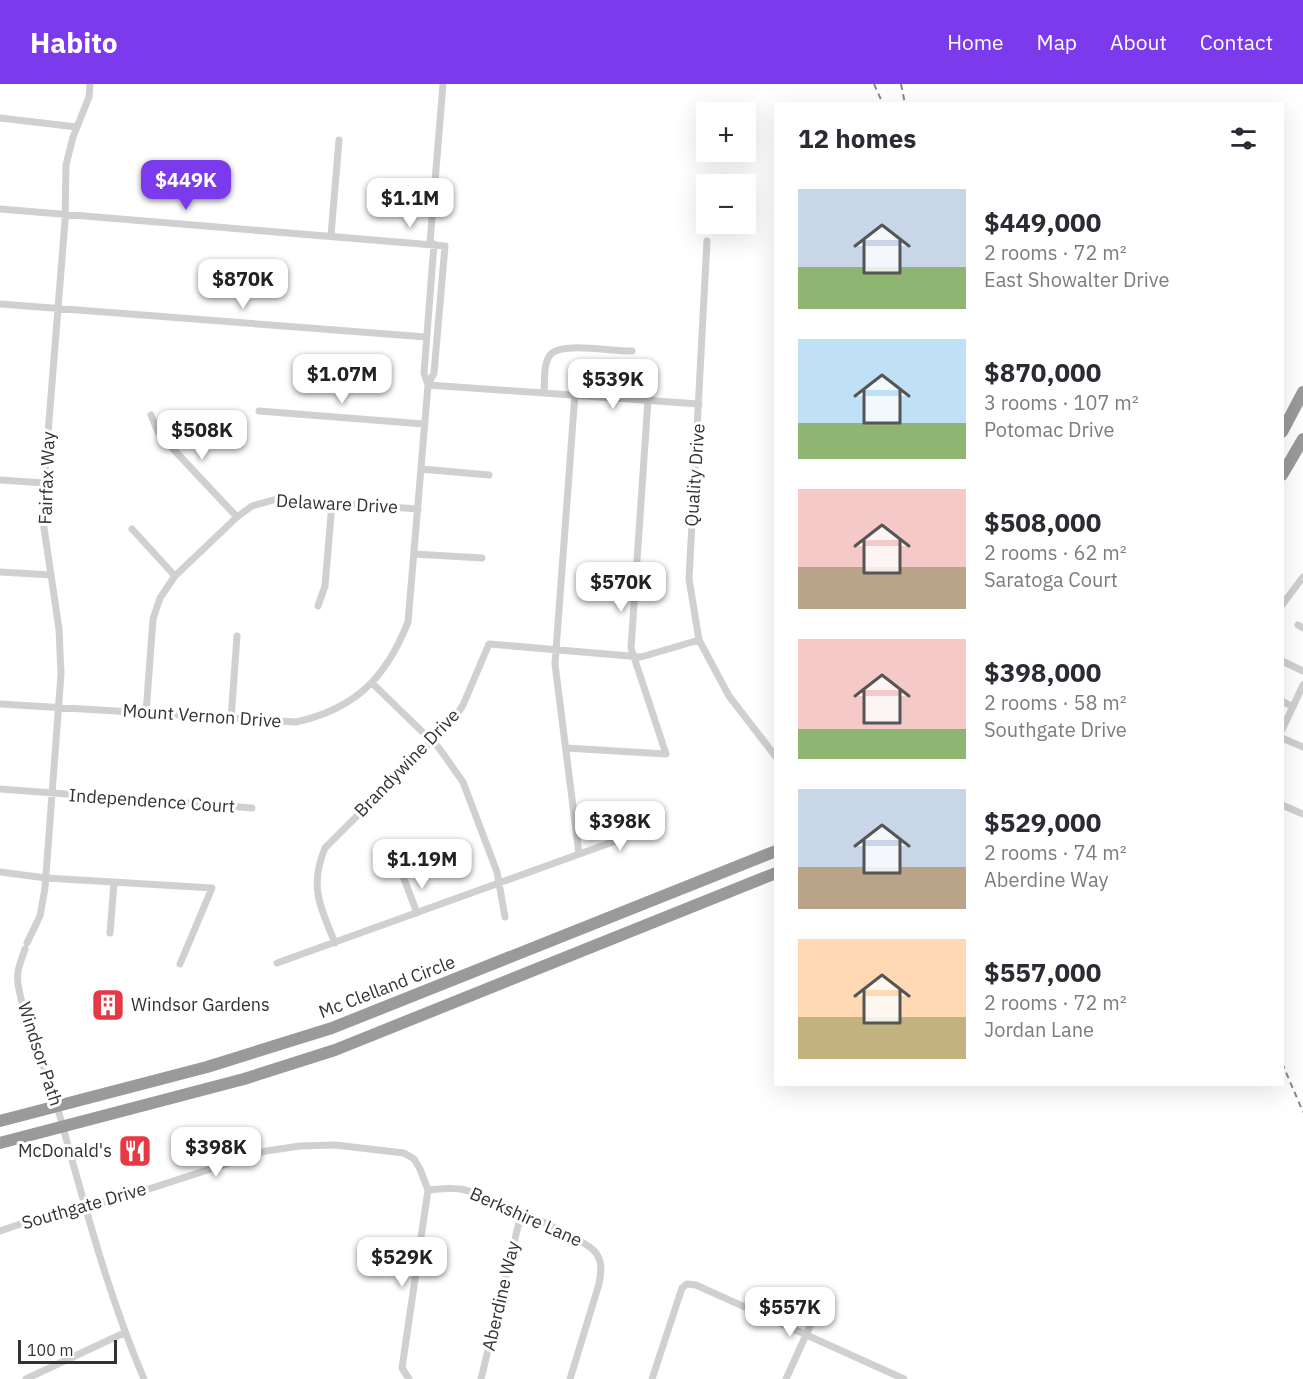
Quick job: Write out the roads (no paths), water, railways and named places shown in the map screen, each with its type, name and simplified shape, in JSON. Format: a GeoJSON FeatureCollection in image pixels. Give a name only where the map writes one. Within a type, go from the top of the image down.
{"type":"FeatureCollection","features":[{"type":"Feature","properties":{"kind":"highway"},"geometry":{"type":"LineString","coordinates":[[1284,428],[1303,392]]}},
{"type":"Feature","properties":{"kind":"highway"},"geometry":{"type":"LineString","coordinates":[[1284,472],[1303,439]]}},
{"type":"Feature","properties":{"kind":"highway","name":"Mc Clelland Circle"},"geometry":{"type":"LineString","coordinates":[[0,1121],[228,1061],[332,1028],[774,852]]}},
{"type":"Feature","properties":{"kind":"highway"},"geometry":{"type":"LineString","coordinates":[[0,1143],[261,1074],[346,1046],[774,874]]}},
{"type":"Feature","properties":{"kind":"street","name":"Fairfax Way"},"geometry":{"type":"LineString","coordinates":[[18,981],[18,968],[39,916],[46,878],[59,706],[59,630],[43,521],[44,483],[58,308],[66,165],[89,97],[90,84]]}},
{"type":"Feature","properties":{"kind":"street","name":"Mount Vernon Drive"},"geometry":{"type":"LineString","coordinates":[[428,385],[424,373],[443,84]]}},
{"type":"Feature","properties":{"kind":"street"},"geometry":{"type":"LineString","coordinates":[[0,118],[77,127]]}},
{"type":"Feature","properties":{"kind":"street"},"geometry":{"type":"LineString","coordinates":[[331,235],[339,140]]}},
{"type":"Feature","properties":{"kind":"street"},"geometry":{"type":"LineString","coordinates":[[0,209],[432,244]]}},
{"type":"Feature","properties":{"kind":"street","name":"Quality Drive"},"geometry":{"type":"LineString","coordinates":[[707,241],[689,579],[699,640],[729,696],[774,755]]}},
{"type":"Feature","properties":{"kind":"street","name":"Mount Vernon Drive"},"geometry":{"type":"LineString","coordinates":[[0,704],[296,722],[321,716],[354,698],[372,683],[394,653],[408,622],[424,424],[428,385],[434,374],[445,246],[432,244]]}},
{"type":"Feature","properties":{"kind":"street"},"geometry":{"type":"LineString","coordinates":[[0,304],[426,337]]}},
{"type":"Feature","properties":{"kind":"street"},"geometry":{"type":"LineString","coordinates":[[544,392],[548,359],[557,350],[572,347],[632,351]]}},
{"type":"Feature","properties":{"kind":"street"},"geometry":{"type":"LineString","coordinates":[[428,385],[699,404]]}},
{"type":"Feature","properties":{"kind":"street"},"geometry":{"type":"LineString","coordinates":[[576,394],[555,664],[579,854]]}},
{"type":"Feature","properties":{"kind":"street"},"geometry":{"type":"LineString","coordinates":[[566,748],[666,754],[631,648],[648,400]]}},
{"type":"Feature","properties":{"kind":"street"},"geometry":{"type":"LineString","coordinates":[[259,411],[424,424]]}},
{"type":"Feature","properties":{"kind":"street"},"geometry":{"type":"LineString","coordinates":[[151,416],[159,434],[237,517]]}},
{"type":"Feature","properties":{"kind":"street"},"geometry":{"type":"LineString","coordinates":[[421,469],[489,475]]}},
{"type":"Feature","properties":{"kind":"street"},"geometry":{"type":"LineString","coordinates":[[0,480],[44,483]]}},
{"type":"Feature","properties":{"kind":"street","name":"Delaware Drive"},"geometry":{"type":"LineString","coordinates":[[146,712],[153,619],[160,598],[175,576],[237,517],[252,506],[277,499],[418,508]]}},
{"type":"Feature","properties":{"kind":"street"},"geometry":{"type":"LineString","coordinates":[[318,606],[325,586],[332,503]]}},
{"type":"Feature","properties":{"kind":"street"},"geometry":{"type":"LineString","coordinates":[[132,529],[175,576]]}},
{"type":"Feature","properties":{"kind":"street"},"geometry":{"type":"LineString","coordinates":[[414,554],[482,558]]}},
{"type":"Feature","properties":{"kind":"street"},"geometry":{"type":"LineString","coordinates":[[0,572],[51,575]]}},
{"type":"Feature","properties":{"kind":"street"},"geometry":{"type":"LineString","coordinates":[[1284,601],[1303,577]]}},
{"type":"Feature","properties":{"kind":"street"},"geometry":{"type":"LineString","coordinates":[[231,719],[237,636]]}},
{"type":"Feature","properties":{"kind":"street","name":"Brandywine Drive"},"geometry":{"type":"LineString","coordinates":[[335,943],[316,888],[317,868],[325,848],[454,718],[463,705],[489,644],[649,657],[699,640]]}},
{"type":"Feature","properties":{"kind":"street"},"geometry":{"type":"LineString","coordinates":[[1284,662],[1303,671]]}},
{"type":"Feature","properties":{"kind":"street"},"geometry":{"type":"LineString","coordinates":[[372,683],[431,741],[463,782],[499,884],[505,917]]}},
{"type":"Feature","properties":{"kind":"street"},"geometry":{"type":"LineString","coordinates":[[1284,726],[1303,685]]}},
{"type":"Feature","properties":{"kind":"street"},"geometry":{"type":"LineString","coordinates":[[1284,702],[1293,707]]}},
{"type":"Feature","properties":{"kind":"street"},"geometry":{"type":"LineString","coordinates":[[1284,739],[1303,747]]}},
{"type":"Feature","properties":{"kind":"street","name":"Independence Court"},"geometry":{"type":"LineString","coordinates":[[0,789],[252,808]]}},
{"type":"Feature","properties":{"kind":"street"},"geometry":{"type":"LineString","coordinates":[[1284,806],[1303,814]]}},
{"type":"Feature","properties":{"kind":"street"},"geometry":{"type":"LineString","coordinates":[[277,963],[635,834],[657,833]]}},
{"type":"Feature","properties":{"kind":"street"},"geometry":{"type":"LineString","coordinates":[[0,872],[46,878],[212,888],[180,964]]}},
{"type":"Feature","properties":{"kind":"street"},"geometry":{"type":"LineString","coordinates":[[403,876],[417,913]]}},
{"type":"Feature","properties":{"kind":"street"},"geometry":{"type":"LineString","coordinates":[[110,933],[114,883]]}},
{"type":"Feature","properties":{"kind":"street","name":"Windsor Path"},"geometry":{"type":"LineString","coordinates":[[18,981],[24,1012],[57,1106],[84,1206],[124,1333],[144,1379]]}},
{"type":"Feature","properties":{"kind":"street","name":"Southgate Drive"},"geometry":{"type":"LineString","coordinates":[[0,1231],[50,1214],[118,1198],[266,1151],[300,1146],[335,1145],[404,1154],[414,1159],[428,1191]]}},
{"type":"Feature","properties":{"kind":"street","name":"Berkshire Lane"},"geometry":{"type":"LineString","coordinates":[[428,1191],[466,1190],[580,1240],[592,1248],[599,1258],[601,1271],[599,1284],[570,1379]]}},
{"type":"Feature","properties":{"kind":"street"},"geometry":{"type":"LineString","coordinates":[[409,1379],[402,1368],[428,1191]]}},
{"type":"Feature","properties":{"kind":"street","name":"Aberdine Way"},"geometry":{"type":"LineString","coordinates":[[481,1379],[521,1214]]}},
{"type":"Feature","properties":{"kind":"street"},"geometry":{"type":"LineString","coordinates":[[652,1379],[682,1288],[687,1284],[696,1285],[904,1379]]}},
{"type":"Feature","properties":{"kind":"street"},"geometry":{"type":"LineString","coordinates":[[786,1379],[819,1306]]}},
{"type":"Feature","properties":{"kind":"street"},"geometry":{"type":"LineString","coordinates":[[26,1379],[124,1333]]}},
{"type":"Feature","properties":{"kind":"railway"},"geometry":{"type":"LineString","coordinates":[[874,84],[882,102]]}},
{"type":"Feature","properties":{"kind":"railway"},"geometry":{"type":"LineString","coordinates":[[901,84],[905,102]]}},
{"type":"Feature","properties":{"kind":"railway"},"geometry":{"type":"LineString","coordinates":[[1284,1068],[1303,1112]]}},
{"type":"Feature","properties":{"kind":"place","name":"Windsor Gardens"},"geometry":{"type":"Point","coordinates":[108,1005]}},
{"type":"Feature","properties":{"kind":"place","name":"McDonald's"},"geometry":{"type":"Point","coordinates":[135,1151]}}]}
